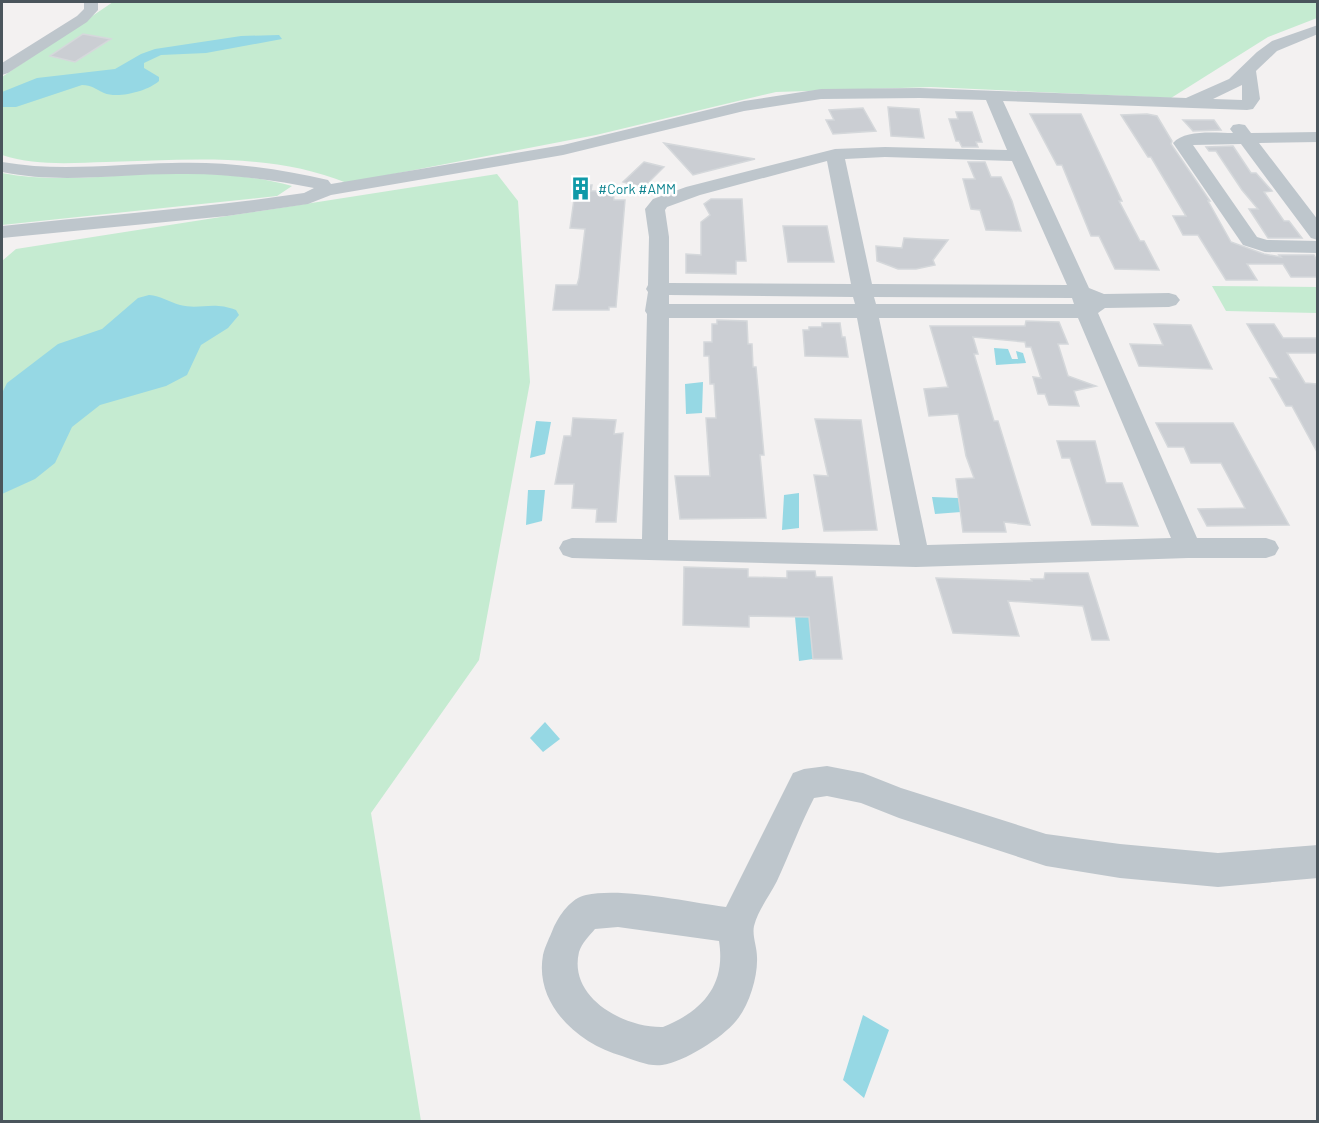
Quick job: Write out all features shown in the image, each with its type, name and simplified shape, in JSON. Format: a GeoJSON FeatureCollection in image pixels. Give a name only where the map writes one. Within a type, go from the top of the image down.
{"type":"FeatureCollection","features":[{"type":"Feature","properties":{"kind":"street"},"geometry":{"type":"LineString","coordinates":[[2,70],[82,19],[91,10],[91,2]]}},
{"type":"Feature","properties":{"kind":"street"},"geometry":{"type":"LineString","coordinates":[[1225,101],[1253,62],[1281,43],[1317,29]]}},
{"type":"Feature","properties":{"kind":"street"},"geometry":{"type":"LineString","coordinates":[[2,232],[116,219],[227,210],[315,197],[326,190],[563,150],[744,106],[787,98],[872,92],[1179,103],[1225,101],[1246,105],[1252,102],[1248,70]]}},
{"type":"Feature","properties":{"kind":"street"},"geometry":{"type":"LineString","coordinates":[[992,96],[1017,156],[1088,301],[1188,548]]}},
{"type":"Feature","properties":{"kind":"street"},"geometry":{"type":"LineString","coordinates":[[1225,101],[1317,213]]}},
{"type":"Feature","properties":{"kind":"street"},"geometry":{"type":"LineString","coordinates":[[1317,137],[1195,139],[1182,143],[1250,241],[1265,246],[1317,247]]}},
{"type":"Feature","properties":{"kind":"street"},"geometry":{"type":"LineString","coordinates":[[1254,139],[1317,234]]}},
{"type":"Feature","properties":{"kind":"street"},"geometry":{"type":"LineString","coordinates":[[655,550],[656,300],[659,237],[656,209],[660,203],[835,154],[885,152],[1017,156]]}},
{"type":"Feature","properties":{"kind":"street"},"geometry":{"type":"LineString","coordinates":[[835,154],[916,556]]}},
{"type":"Feature","properties":{"kind":"street"},"geometry":{"type":"LineString","coordinates":[[2,166],[60,172],[176,168],[221,170],[261,173],[301,180],[321,184],[326,190]]}},
{"type":"Feature","properties":{"kind":"street"},"geometry":{"type":"LineString","coordinates":[[296,199],[305,185],[301,180]]}},
{"type":"Feature","properties":{"kind":"street"},"geometry":{"type":"LineString","coordinates":[[656,300],[1168,300]]}},
{"type":"Feature","properties":{"kind":"street"},"geometry":{"type":"LineString","coordinates":[[572,548],[916,556],[1266,548]]}},
{"type":"Feature","properties":{"kind":"street"},"geometry":{"type":"LineString","coordinates":[[737,926],[618,910],[586,912],[573,925],[562,945],[558,964],[563,988],[583,1016],[621,1039],[662,1047],[696,1032],[729,1001],[739,960],[737,926],[767,865],[787,815],[804,784],[827,781],[863,788],[899,803],[1046,850],[1120,861],[1218,870],[1317,861]]}},
{"type":"Feature","properties":{"kind":"green space"},"geometry":{"type":"Polygon","coordinates":[[[113,2],[1317,2],[1317,18],[1268,37],[1171,98],[931,87],[776,92],[596,135],[347,183],[318,173],[259,162],[198,160],[54,163],[27,161],[2,155],[2,77],[113,2]]]}},
{"type":"Feature","properties":{"kind":"green space"},"geometry":{"type":"Polygon","coordinates":[[[2,173],[55,178],[200,173],[256,178],[292,186],[277,196],[2,225],[2,173]]]}},
{"type":"Feature","properties":{"kind":"green space"},"geometry":{"type":"Polygon","coordinates":[[[497,174],[518,201],[530,382],[479,660],[371,813],[421,1121],[2,1122],[2,261],[16,249],[497,174]]]}},
{"type":"Feature","properties":{"kind":"green space"},"geometry":{"type":"Polygon","coordinates":[[[1212,286],[1317,287],[1317,313],[1226,311],[1212,286]]]}},
{"type":"Feature","properties":{"kind":"water"},"geometry":{"type":"Polygon","coordinates":[[[279,35],[282,39],[206,53],[161,55],[144,63],[144,68],[159,77],[159,81],[133,93],[110,95],[91,86],[82,85],[16,107],[2,107],[2,92],[37,78],[115,69],[155,49],[241,36],[279,35]]]}},
{"type":"Feature","properties":{"kind":"water"},"geometry":{"type":"Polygon","coordinates":[[[149,295],[187,306],[228,307],[236,310],[239,315],[228,328],[201,345],[187,375],[166,386],[100,405],[72,427],[55,463],[35,479],[2,494],[2,393],[7,383],[58,344],[102,329],[138,298],[149,295]]]}},
{"type":"Feature","properties":{"kind":"water"},"geometry":{"type":"Polygon","coordinates":[[[994,348],[1008,349],[1012,359],[1018,359],[1016,351],[1023,353],[1026,363],[996,365],[994,348]]]}},
{"type":"Feature","properties":{"kind":"water"},"geometry":{"type":"Polygon","coordinates":[[[703,382],[702,413],[686,414],[685,384],[703,382]]]}},
{"type":"Feature","properties":{"kind":"water"},"geometry":{"type":"Polygon","coordinates":[[[536,421],[551,422],[545,454],[530,458],[536,421]]]}},
{"type":"Feature","properties":{"kind":"water"},"geometry":{"type":"Polygon","coordinates":[[[528,490],[545,490],[542,521],[526,525],[528,490]]]}},
{"type":"Feature","properties":{"kind":"water"},"geometry":{"type":"Polygon","coordinates":[[[799,493],[799,528],[782,530],[784,495],[799,493]]]}},
{"type":"Feature","properties":{"kind":"water"},"geometry":{"type":"Polygon","coordinates":[[[932,497],[958,498],[961,512],[935,514],[932,497]]]}},
{"type":"Feature","properties":{"kind":"water"},"geometry":{"type":"Polygon","coordinates":[[[795,617],[809,617],[813,659],[799,661],[795,617]]]}},
{"type":"Feature","properties":{"kind":"water"},"geometry":{"type":"Polygon","coordinates":[[[545,722],[560,739],[543,752],[530,738],[545,722]]]}},
{"type":"Feature","properties":{"kind":"water"},"geometry":{"type":"Polygon","coordinates":[[[863,1015],[889,1030],[864,1098],[843,1080],[863,1015]]]}},
{"type":"Feature","properties":{"kind":"building"},"geometry":{"type":"Polygon","coordinates":[[[83,34],[111,39],[75,62],[50,56],[83,34]]]}},
{"type":"Feature","properties":{"kind":"building"},"geometry":{"type":"Polygon","coordinates":[[[888,107],[919,109],[924,138],[891,136],[888,107]]]}},
{"type":"Feature","properties":{"kind":"building"},"geometry":{"type":"Polygon","coordinates":[[[863,108],[876,131],[833,134],[826,120],[834,120],[829,110],[863,108]]]}},
{"type":"Feature","properties":{"kind":"building"},"geometry":{"type":"Polygon","coordinates":[[[956,112],[972,112],[982,142],[976,142],[978,147],[962,147],[959,141],[956,141],[949,119],[958,119],[956,112]]]}},
{"type":"Feature","properties":{"kind":"building"},"geometry":{"type":"Polygon","coordinates":[[[1030,114],[1081,114],[1122,201],[1119,201],[1140,241],[1144,241],[1159,270],[1115,269],[1099,236],[1091,236],[1062,165],[1057,165],[1030,114]]]}},
{"type":"Feature","properties":{"kind":"building"},"geometry":{"type":"Polygon","coordinates":[[[1121,115],[1157,116],[1172,141],[1171,144],[1210,201],[1208,201],[1231,242],[1264,254],[1281,257],[1279,255],[1314,255],[1317,261],[1317,277],[1291,277],[1283,264],[1247,264],[1257,280],[1226,280],[1198,235],[1183,235],[1173,216],[1186,216],[1151,157],[1148,157],[1121,115]]]}},
{"type":"Feature","properties":{"kind":"building"},"geometry":{"type":"Polygon","coordinates":[[[1183,120],[1214,120],[1221,130],[1193,131],[1183,120]]]}},
{"type":"Feature","properties":{"kind":"building"},"geometry":{"type":"Polygon","coordinates":[[[664,143],[755,159],[693,175],[664,143]]]}},
{"type":"Feature","properties":{"kind":"building"},"geometry":{"type":"Polygon","coordinates":[[[1233,146],[1251,173],[1256,173],[1272,191],[1264,192],[1284,221],[1289,221],[1302,238],[1268,238],[1249,209],[1258,209],[1242,190],[1216,151],[1209,151],[1206,147],[1233,146]]]}},
{"type":"Feature","properties":{"kind":"building"},"geometry":{"type":"Polygon","coordinates":[[[644,162],[664,167],[643,188],[623,182],[644,162]]]}},
{"type":"Feature","properties":{"kind":"building"},"geometry":{"type":"Polygon","coordinates":[[[968,162],[985,162],[991,177],[1001,177],[1012,201],[1021,231],[986,230],[980,210],[971,209],[963,179],[975,179],[968,162]]]}},
{"type":"Feature","properties":{"kind":"building"},"geometry":{"type":"Polygon","coordinates":[[[576,185],[592,185],[591,191],[613,191],[614,200],[625,200],[616,307],[609,307],[609,310],[553,310],[556,285],[577,285],[579,278],[585,229],[570,228],[576,185]]]}},
{"type":"Feature","properties":{"kind":"building"},"geometry":{"type":"Polygon","coordinates":[[[711,199],[742,199],[746,261],[736,261],[736,274],[686,273],[686,254],[701,255],[701,222],[710,215],[704,204],[711,199]]]}},
{"type":"Feature","properties":{"kind":"building"},"geometry":{"type":"Polygon","coordinates":[[[783,226],[827,226],[834,262],[788,262],[783,226]]]}},
{"type":"Feature","properties":{"kind":"building"},"geometry":{"type":"Polygon","coordinates":[[[904,238],[948,240],[933,260],[935,265],[916,269],[898,269],[877,261],[876,246],[902,248],[904,238]]]}},
{"type":"Feature","properties":{"kind":"building"},"geometry":{"type":"Polygon","coordinates":[[[717,320],[747,321],[748,344],[752,344],[753,367],[756,367],[764,455],[760,455],[766,518],[680,519],[675,476],[710,476],[706,418],[716,418],[714,384],[710,384],[709,356],[704,356],[704,342],[712,342],[712,324],[717,324],[717,320]]]}},
{"type":"Feature","properties":{"kind":"building"},"geometry":{"type":"Polygon","coordinates":[[[1026,321],[1059,322],[1068,344],[1058,344],[1068,376],[1096,386],[1074,391],[1079,406],[1049,405],[1045,394],[1038,394],[1033,377],[1041,378],[1031,347],[1026,347],[1025,342],[973,337],[978,354],[974,354],[994,421],[998,421],[1030,525],[1004,522],[1006,532],[963,532],[956,479],[974,478],[966,456],[958,414],[929,416],[924,389],[948,387],[930,326],[1025,326],[1026,321]]]}},
{"type":"Feature","properties":{"kind":"building"},"geometry":{"type":"Polygon","coordinates":[[[822,323],[840,323],[848,357],[805,356],[803,330],[809,330],[809,327],[822,327],[822,323]]]}},
{"type":"Feature","properties":{"kind":"building"},"geometry":{"type":"Polygon","coordinates":[[[1154,324],[1191,325],[1212,369],[1139,366],[1130,344],[1163,345],[1154,324]]]}},
{"type":"Feature","properties":{"kind":"building"},"geometry":{"type":"Polygon","coordinates":[[[1247,324],[1274,324],[1283,338],[1317,338],[1317,353],[1287,353],[1305,383],[1317,384],[1317,452],[1292,406],[1286,406],[1270,378],[1279,379],[1247,324]]]}},
{"type":"Feature","properties":{"kind":"building"},"geometry":{"type":"Polygon","coordinates":[[[573,418],[616,420],[614,434],[623,433],[616,522],[596,522],[597,509],[572,508],[574,484],[555,484],[564,436],[571,436],[573,418]]]}},
{"type":"Feature","properties":{"kind":"building"},"geometry":{"type":"Polygon","coordinates":[[[815,419],[861,420],[877,530],[824,531],[814,475],[828,476],[815,419]]]}},
{"type":"Feature","properties":{"kind":"building"},"geometry":{"type":"Polygon","coordinates":[[[1156,423],[1233,423],[1289,525],[1207,526],[1198,509],[1245,508],[1221,463],[1191,463],[1184,447],[1168,447],[1156,423]]]}},
{"type":"Feature","properties":{"kind":"building"},"geometry":{"type":"Polygon","coordinates":[[[1057,441],[1095,441],[1106,483],[1122,483],[1138,526],[1092,525],[1070,458],[1062,458],[1057,441]]]}},
{"type":"Feature","properties":{"kind":"building"},"geometry":{"type":"Polygon","coordinates":[[[684,567],[748,569],[748,577],[787,578],[787,571],[815,571],[816,577],[832,577],[842,659],[813,659],[809,617],[749,616],[749,627],[683,625],[684,567]]]}},
{"type":"Feature","properties":{"kind":"building"},"geometry":{"type":"Polygon","coordinates":[[[1045,573],[1088,573],[1109,640],[1092,640],[1083,606],[1008,601],[1019,636],[953,633],[936,578],[1032,581],[1031,579],[1044,579],[1045,573]]]}},
{"type":"Feature","properties":{"kind":"place","name":"#Cork #AMM"},"geometry":{"type":"Point","coordinates":[580,189]}}]}
